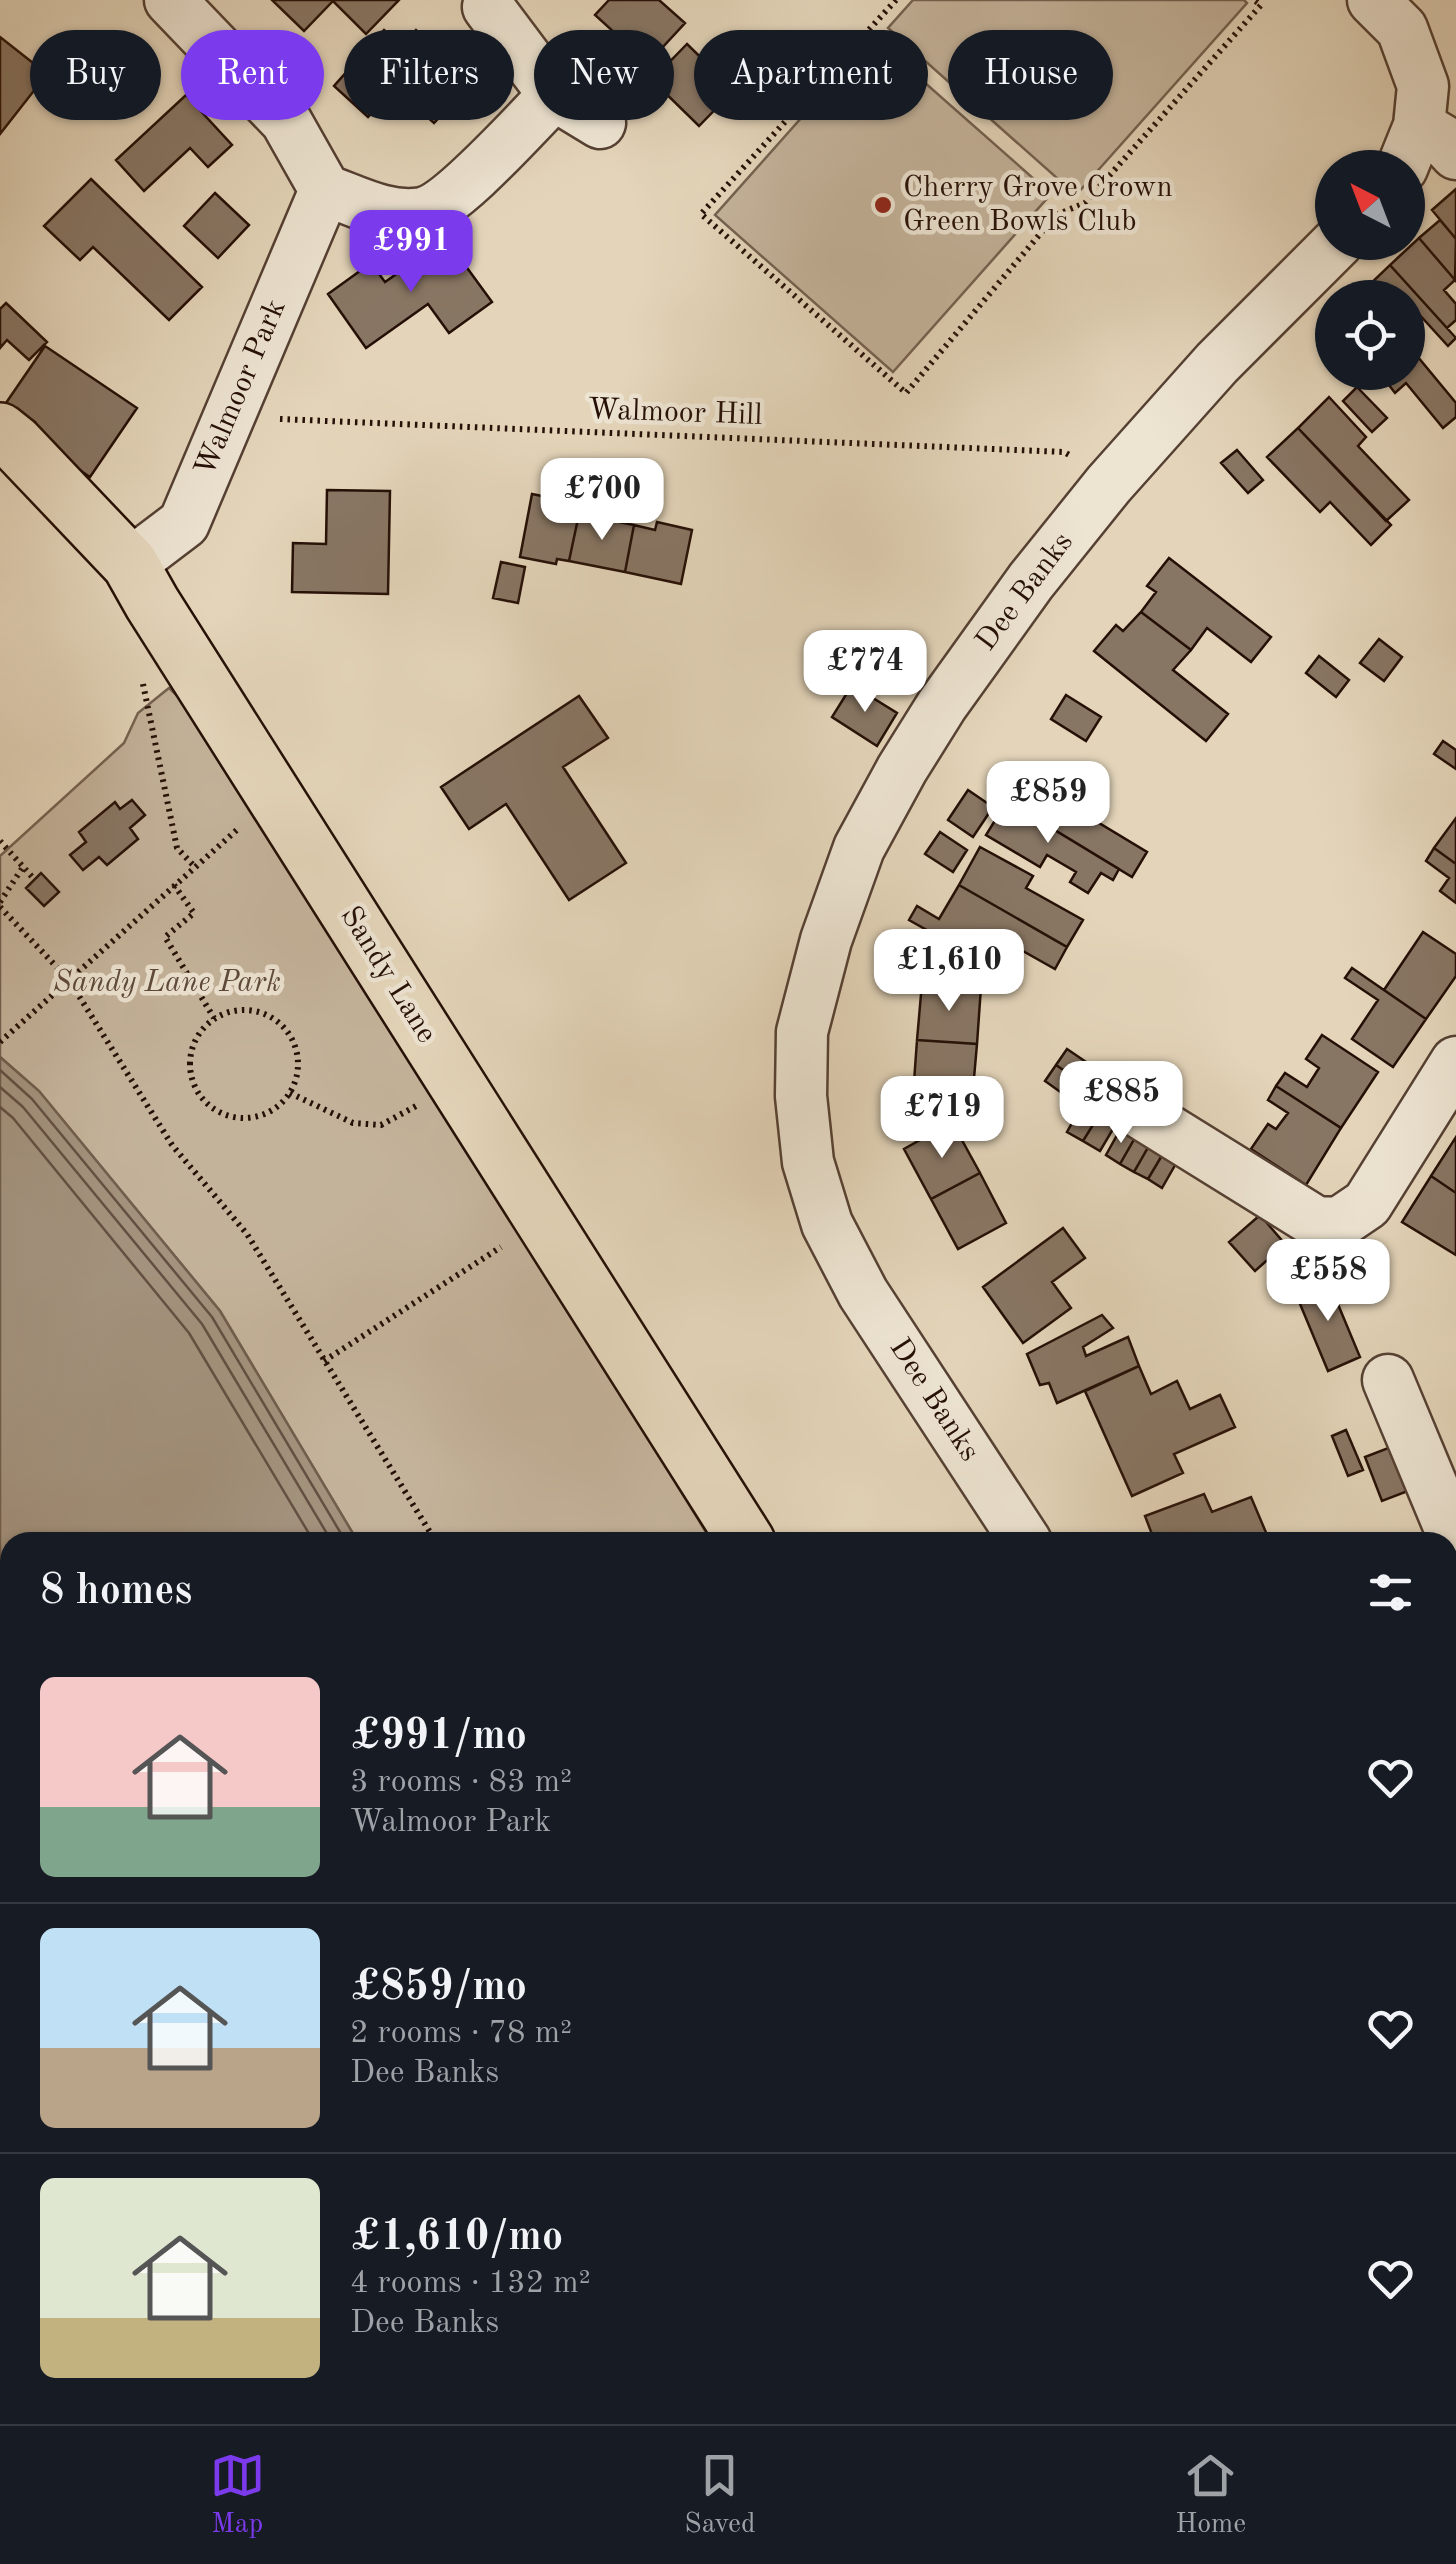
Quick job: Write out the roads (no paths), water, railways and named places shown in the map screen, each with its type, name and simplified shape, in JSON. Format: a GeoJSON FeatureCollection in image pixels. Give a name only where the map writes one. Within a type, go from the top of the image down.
{"type":"FeatureCollection","features":[{"type":"Feature","properties":{"kind":"main road","name":"Sandy Lane"},"geometry":{"type":"LineString","coordinates":[[0,431],[130,564],[741,1532]]}},
{"type":"Feature","properties":{"kind":"street"},"geometry":{"type":"LineString","coordinates":[[170,0],[286,121],[325,190],[387,212],[424,212],[454,195],[534,115]]}},
{"type":"Feature","properties":{"kind":"street"},"geometry":{"type":"LineString","coordinates":[[1373,0],[1402,28],[1423,86],[1426,149]]}},
{"type":"Feature","properties":{"kind":"street"},"geometry":{"type":"LineString","coordinates":[[488,6],[534,68]]}},
{"type":"Feature","properties":{"kind":"street"},"geometry":{"type":"LineString","coordinates":[[595,120],[600,123]]}},
{"type":"Feature","properties":{"kind":"street","name":"Walmoor Park"},"geometry":{"type":"LineString","coordinates":[[130,564],[184,523],[325,190]]}},
{"type":"Feature","properties":{"kind":"street","name":"Dee Banks"},"geometry":{"type":"LineString","coordinates":[[1019,1532],[863,1293],[828,1224],[808,1162],[800,1096],[802,1032],[826,940],[860,848],[942,705],[1031,581],[1109,484],[1216,362],[1320,260]]}},
{"type":"Feature","properties":{"kind":"street"},"geometry":{"type":"LineString","coordinates":[[1113,1096],[1316,1222],[1340,1223],[1367,1204],[1456,1062]]}},
{"type":"Feature","properties":{"kind":"street"},"geometry":{"type":"LineString","coordinates":[[1388,1380],[1451,1532]]}},
{"type":"Feature","properties":{"kind":"water"},"geometry":{"type":"Polygon","coordinates":[[[0,1057],[39,1091],[220,1311],[352,1532],[0,1532],[0,1057]]]}},
{"type":"Feature","properties":{"kind":"place","name":"Cherry Grove Crown Green Bowls Club"},"geometry":{"type":"Point","coordinates":[883,205]}},
{"type":"Feature","properties":{"kind":"park label","name":"Sandy Lane Park"},"geometry":{"type":"Point","coordinates":[167,983]}}]}
